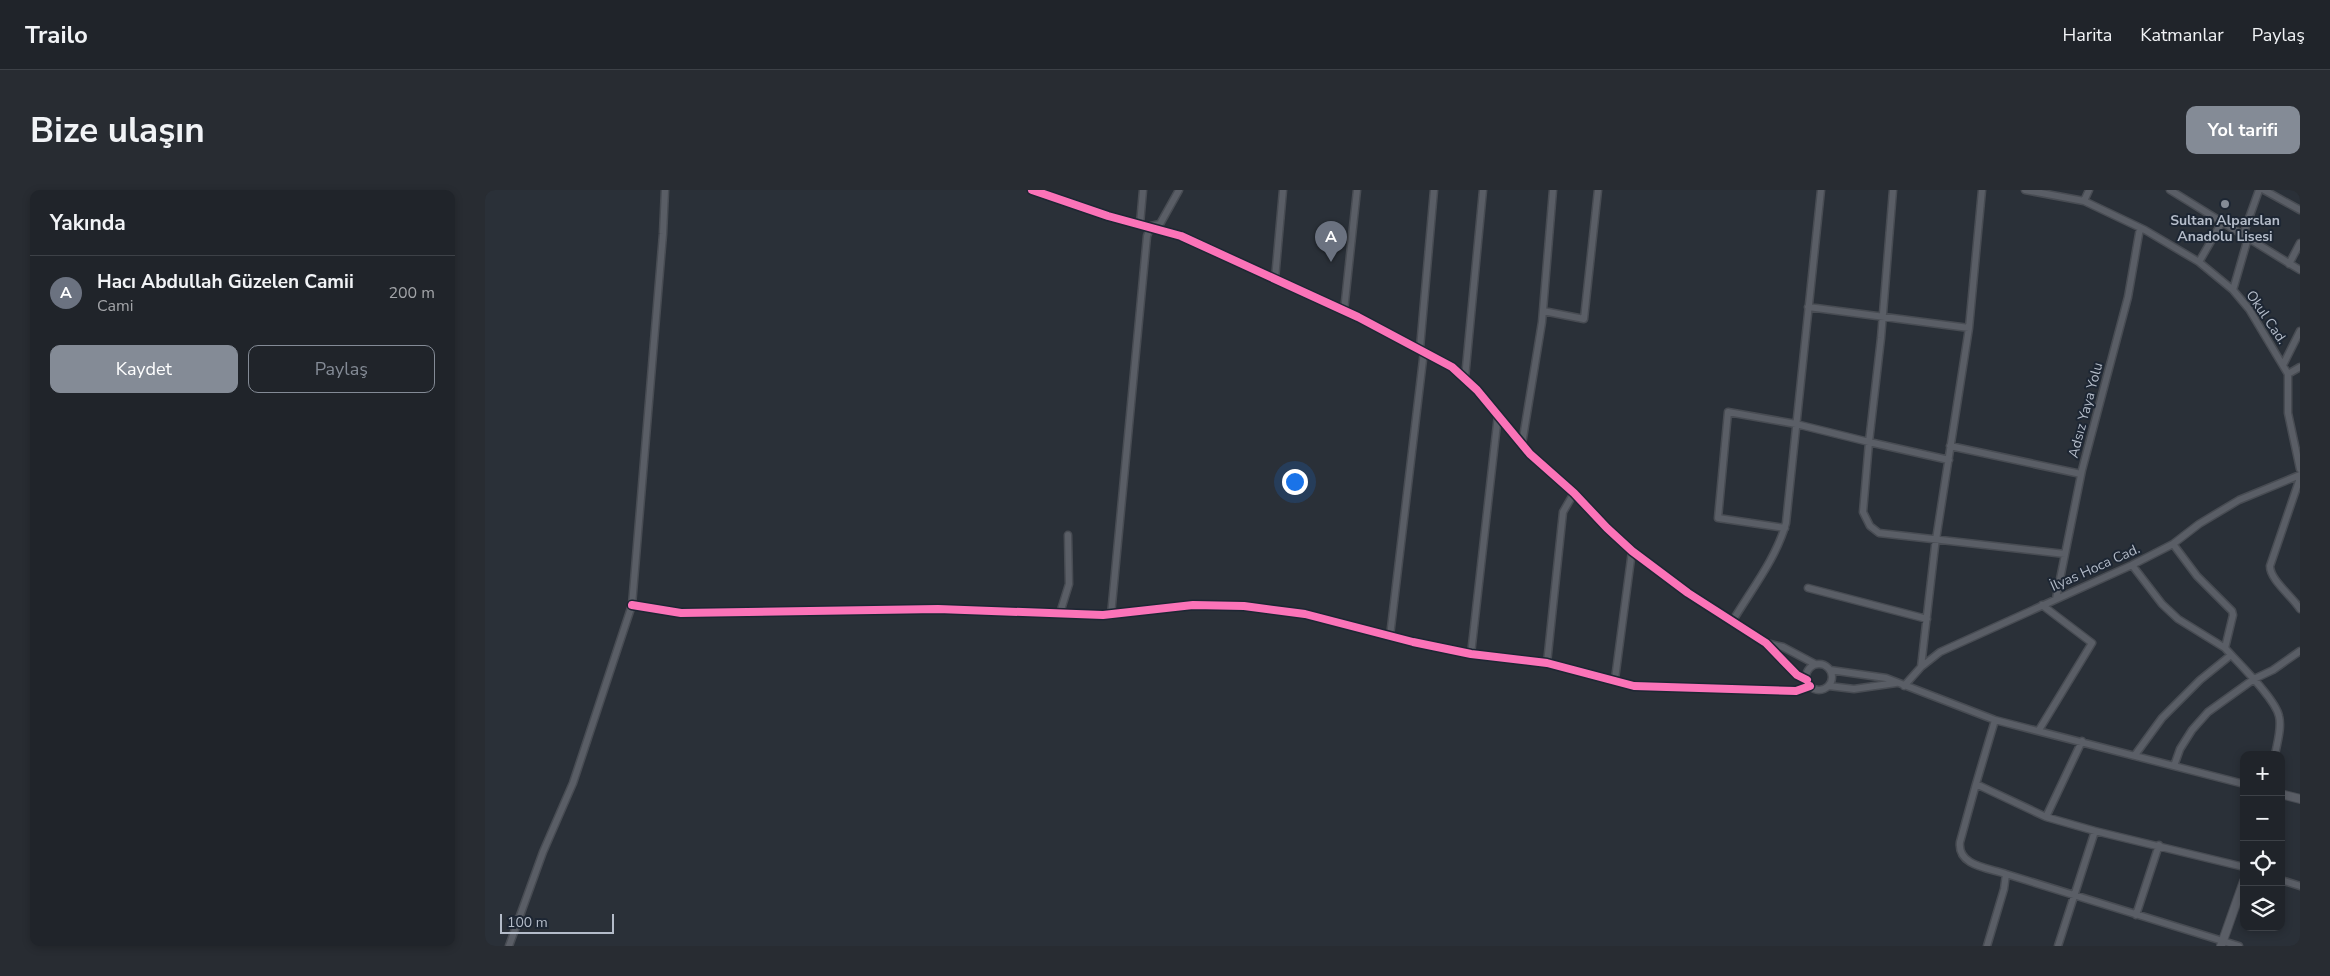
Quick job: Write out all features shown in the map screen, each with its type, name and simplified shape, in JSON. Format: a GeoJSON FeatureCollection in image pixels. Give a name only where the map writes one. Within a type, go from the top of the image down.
{"type":"FeatureCollection","features":[{"type":"Feature","properties":{"kind":"street"},"geometry":{"type":"LineString","coordinates":[[509,946],[543,852],[573,783],[632,605],[665,190]]}},
{"type":"Feature","properties":{"kind":"street"},"geometry":{"type":"LineString","coordinates":[[1032,190],[1108,216],[1151,226],[1181,236],[1344,311],[1451,366],[1465,378],[1530,454],[1632,551],[1688,593],[1766,643],[1797,675],[1808,683],[1819,690],[1829,686],[1854,689],[1896,684]]}},
{"type":"Feature","properties":{"kind":"street"},"geometry":{"type":"LineString","coordinates":[[1140,224],[1143,190]]}},
{"type":"Feature","properties":{"kind":"street"},"geometry":{"type":"LineString","coordinates":[[1151,226],[1161,224],[1179,190]]}},
{"type":"Feature","properties":{"kind":"street"},"geometry":{"type":"LineString","coordinates":[[1275,279],[1283,190]]}},
{"type":"Feature","properties":{"kind":"street"},"geometry":{"type":"LineString","coordinates":[[1344,311],[1357,190]]}},
{"type":"Feature","properties":{"kind":"street"},"geometry":{"type":"LineString","coordinates":[[1391,636],[1422,350],[1433,190]]}},
{"type":"Feature","properties":{"kind":"street"},"geometry":{"type":"LineString","coordinates":[[1465,378],[1483,190]]}},
{"type":"Feature","properties":{"kind":"street"},"geometry":{"type":"LineString","coordinates":[[1522,444],[1543,310],[1553,190]]}},
{"type":"Feature","properties":{"kind":"street"},"geometry":{"type":"LineString","coordinates":[[1543,310],[1584,319],[1598,190]]}},
{"type":"Feature","properties":{"kind":"street"},"geometry":{"type":"LineString","coordinates":[[1731,622],[1773,555],[1785,528],[1821,190]]}},
{"type":"Feature","properties":{"kind":"street"},"geometry":{"type":"LineString","coordinates":[[1893,190],[1883,317],[1863,506],[1865,519],[1869,526],[1885,534],[2065,554]]}},
{"type":"Feature","properties":{"kind":"street"},"geometry":{"type":"LineString","coordinates":[[1921,667],[1935,540],[1969,328],[1982,190]]}},
{"type":"Feature","properties":{"kind":"street","name":"Okul Cad."},"geometry":{"type":"LineString","coordinates":[[2025,190],[2084,201],[2141,228],[2199,262],[2233,290],[2249,309],[2288,374],[2288,413],[2300,469]]}},
{"type":"Feature","properties":{"kind":"street"},"geometry":{"type":"LineString","coordinates":[[2084,201],[2089,190]]}},
{"type":"Feature","properties":{"kind":"street"},"geometry":{"type":"LineString","coordinates":[[2171,190],[2300,270]]}},
{"type":"Feature","properties":{"kind":"street"},"geometry":{"type":"LineString","coordinates":[[2233,290],[2245,237],[2259,190]]}},
{"type":"Feature","properties":{"kind":"street"},"geometry":{"type":"LineString","coordinates":[[2264,190],[2300,210]]}},
{"type":"Feature","properties":{"kind":"street"},"geometry":{"type":"LineString","coordinates":[[2199,262],[2222,222]]}},
{"type":"Feature","properties":{"kind":"street"},"geometry":{"type":"LineString","coordinates":[[1111,614],[1147,236],[1151,226]]}},
{"type":"Feature","properties":{"kind":"street","name":"Adsız Yaya Yolu"},"geometry":{"type":"LineString","coordinates":[[2056,598],[2081,474],[2128,298],[2141,228]]}},
{"type":"Feature","properties":{"kind":"street"},"geometry":{"type":"LineString","coordinates":[[2289,264],[2300,243]]}},
{"type":"Feature","properties":{"kind":"street"},"geometry":{"type":"LineString","coordinates":[[1809,307],[1969,328]]}},
{"type":"Feature","properties":{"kind":"street"},"geometry":{"type":"LineString","coordinates":[[2283,365],[2300,331]]}},
{"type":"Feature","properties":{"kind":"street"},"geometry":{"type":"LineString","coordinates":[[2288,374],[2300,367]]}},
{"type":"Feature","properties":{"kind":"street"},"geometry":{"type":"LineString","coordinates":[[1785,528],[1718,518],[1728,412],[1796,424],[1949,460]]}},
{"type":"Feature","properties":{"kind":"street"},"geometry":{"type":"LineString","coordinates":[[1471,654],[1498,415]]}},
{"type":"Feature","properties":{"kind":"street"},"geometry":{"type":"LineString","coordinates":[[1950,446],[2081,474]]}},
{"type":"Feature","properties":{"kind":"street"},"geometry":{"type":"LineString","coordinates":[[2300,477],[2270,566],[2273,577],[2300,609]]}},
{"type":"Feature","properties":{"kind":"street","name":"İlyas Hoca Cad."},"geometry":{"type":"LineString","coordinates":[[1904,686],[1921,667],[1940,652],[2056,598],[2133,565],[2173,544],[2199,524],[2239,500],[2300,477]]}},
{"type":"Feature","properties":{"kind":"street"},"geometry":{"type":"LineString","coordinates":[[1547,662],[1563,512],[1573,493]]}},
{"type":"Feature","properties":{"kind":"street"},"geometry":{"type":"LineString","coordinates":[[1060,613],[1069,584],[1068,534]]}},
{"type":"Feature","properties":{"kind":"street"},"geometry":{"type":"LineString","coordinates":[[2173,544],[2197,576],[2232,611],[2233,616],[2225,648]]}},
{"type":"Feature","properties":{"kind":"street"},"geometry":{"type":"LineString","coordinates":[[1615,679],[1632,551]]}},
{"type":"Feature","properties":{"kind":"street"},"geometry":{"type":"LineString","coordinates":[[2133,565],[2161,604],[2178,618],[2225,648],[2254,679],[2279,714],[2280,725],[2276,751]]}},
{"type":"Feature","properties":{"kind":"street"},"geometry":{"type":"LineString","coordinates":[[1808,588],[1927,619]]}},
{"type":"Feature","properties":{"kind":"street"},"geometry":{"type":"LineString","coordinates":[[632,605],[681,613],[938,609],[1111,614],[1193,605],[1244,606],[1305,614],[1471,654],[1547,662],[1615,679],[1634,686],[1795,691],[1808,683]]}},
{"type":"Feature","properties":{"kind":"street"},"geometry":{"type":"LineString","coordinates":[[2039,730],[2092,644],[2042,605]]}},
{"type":"Feature","properties":{"kind":"street"},"geometry":{"type":"LineString","coordinates":[[1766,643],[1783,647],[1815,664],[1822,664],[1831,670],[1886,678],[1896,684],[1995,720],[2240,783]]}},
{"type":"Feature","properties":{"kind":"street"},"geometry":{"type":"LineString","coordinates":[[2174,766],[2180,749],[2191,730],[2207,712],[2254,679],[2273,670],[2300,651]]}},
{"type":"Feature","properties":{"kind":"street"},"geometry":{"type":"LineString","coordinates":[[2135,755],[2162,718],[2200,680],[2231,655]]}},
{"type":"Feature","properties":{"kind":"street"},"geometry":{"type":"LineString","coordinates":[[1808,683],[1808,670],[1815,664]]}},
{"type":"Feature","properties":{"kind":"street"},"geometry":{"type":"LineString","coordinates":[[1829,686],[1832,680],[1831,670]]}},
{"type":"Feature","properties":{"kind":"street"},"geometry":{"type":"LineString","coordinates":[[1995,720],[1960,842],[1959,850],[1967,860],[2222,943],[2239,946]]}},
{"type":"Feature","properties":{"kind":"street"},"geometry":{"type":"LineString","coordinates":[[2046,817],[2082,741]]}},
{"type":"Feature","properties":{"kind":"street"},"geometry":{"type":"LineString","coordinates":[[1976,784],[2046,817],[2095,831],[2240,866]]}},
{"type":"Feature","properties":{"kind":"street"},"geometry":{"type":"LineString","coordinates":[[2285,795],[2300,799]]}},
{"type":"Feature","properties":{"kind":"street"},"geometry":{"type":"LineString","coordinates":[[2058,946],[2095,831]]}},
{"type":"Feature","properties":{"kind":"street"},"geometry":{"type":"LineString","coordinates":[[2137,915],[2159,845]]}},
{"type":"Feature","properties":{"kind":"street"},"geometry":{"type":"LineString","coordinates":[[1987,946],[2006,874]]}},
{"type":"Feature","properties":{"kind":"street"},"geometry":{"type":"LineString","coordinates":[[2285,881],[2300,886]]}},
{"type":"Feature","properties":{"kind":"street"},"geometry":{"type":"LineString","coordinates":[[2222,943],[2243,886]]}},
{"type":"Feature","properties":{"kind":"cycle path"},"geometry":{"type":"LineString","coordinates":[[1032,190],[1108,216],[1181,236],[1358,317],[1452,367],[1477,390],[1530,454],[1574,493],[1632,551],[1688,593],[1766,643],[1797,675],[1807,680]]}},
{"type":"Feature","properties":{"kind":"cycle path"},"geometry":{"type":"LineString","coordinates":[[632,605],[681,613],[938,609],[1103,615],[1193,605],[1244,606],[1305,614],[1413,642],[1471,654],[1547,663],[1634,686],[1796,691],[1810,686]]}},
{"type":"Feature","properties":{"kind":"place","name":"Sultan Alparslan Anadolu Lisesi"},"geometry":{"type":"Point","coordinates":[2225,204]}},
{"type":"Feature","properties":{"kind":"place","name":"Hacı Abdullah Güzelen Camii"},"geometry":{"type":"Point","coordinates":[1331,262]}}]}
